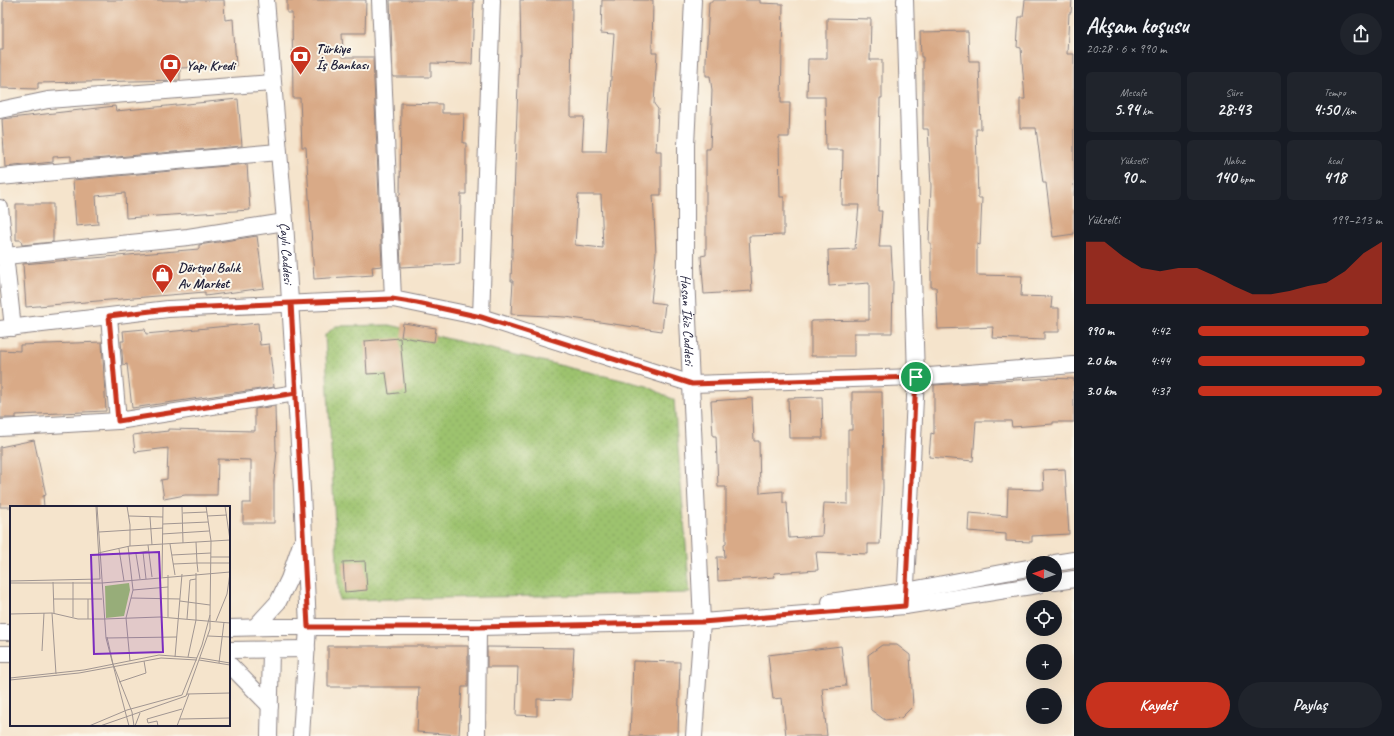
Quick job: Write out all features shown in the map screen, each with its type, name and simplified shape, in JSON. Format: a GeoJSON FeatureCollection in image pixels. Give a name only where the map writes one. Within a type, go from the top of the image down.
{"type":"FeatureCollection","features":[{"type":"Feature","properties":{"kind":"street","name":"Çaylı Caddesi"},"geometry":{"type":"LineString","coordinates":[[266,0],[278,152],[286,222],[304,535],[308,627],[301,736]]}},
{"type":"Feature","properties":{"kind":"street"},"geometry":{"type":"LineString","coordinates":[[380,0],[392,299]]}},
{"type":"Feature","properties":{"kind":"street"},"geometry":{"type":"LineString","coordinates":[[481,317],[492,0]]}},
{"type":"Feature","properties":{"kind":"street","name":"Hasan İkiz Caddesi"},"geometry":{"type":"LineString","coordinates":[[693,0],[686,146],[686,276],[702,622],[694,736]]}},
{"type":"Feature","properties":{"kind":"street"},"geometry":{"type":"LineString","coordinates":[[905,0],[916,377],[905,599]]}},
{"type":"Feature","properties":{"kind":"street"},"geometry":{"type":"LineString","coordinates":[[0,110],[48,100],[272,83]]}},
{"type":"Feature","properties":{"kind":"street"},"geometry":{"type":"LineString","coordinates":[[0,177],[278,152]]}},
{"type":"Feature","properties":{"kind":"street"},"geometry":{"type":"LineString","coordinates":[[0,208],[9,294],[7,328],[168,309],[392,299],[481,317],[692,384],[916,377],[1074,365]]}},
{"type":"Feature","properties":{"kind":"street"},"geometry":{"type":"LineString","coordinates":[[6,256],[188,237],[286,222]]}},
{"type":"Feature","properties":{"kind":"street"},"geometry":{"type":"LineString","coordinates":[[109,316],[118,421]]}},
{"type":"Feature","properties":{"kind":"street"},"geometry":{"type":"LineString","coordinates":[[0,428],[118,421],[296,393]]}},
{"type":"Feature","properties":{"kind":"street"},"geometry":{"type":"LineString","coordinates":[[255,627],[278,602],[289,579],[304,535]]}},
{"type":"Feature","properties":{"kind":"street"},"geometry":{"type":"LineString","coordinates":[[1062,562],[1074,560]]}},
{"type":"Feature","properties":{"kind":"street"},"geometry":{"type":"LineString","coordinates":[[905,599],[1026,569]]}},
{"type":"Feature","properties":{"kind":"street"},"geometry":{"type":"LineString","coordinates":[[1062,581],[1074,579]]}},
{"type":"Feature","properties":{"kind":"street"},"geometry":{"type":"LineString","coordinates":[[230,628],[478,627],[702,622],[1026,586]]}},
{"type":"Feature","properties":{"kind":"street"},"geometry":{"type":"LineString","coordinates":[[476,736],[478,627]]}},
{"type":"Feature","properties":{"kind":"street"},"geometry":{"type":"LineString","coordinates":[[230,650],[306,649]]}},
{"type":"Feature","properties":{"kind":"street"},"geometry":{"type":"LineString","coordinates":[[270,736],[271,650]]}},
{"type":"Feature","properties":{"kind":"street"},"geometry":{"type":"LineString","coordinates":[[230,665],[270,706]]}},
{"type":"Feature","properties":{"kind":"green space"},"geometry":{"type":"Polygon","coordinates":[[[390,325],[647,386],[674,400],[690,593],[339,600],[325,335],[336,326],[390,325]]]}},
{"type":"Feature","properties":{"kind":"building"},"geometry":{"type":"Polygon","coordinates":[[[3,0],[224,0],[225,20],[233,19],[236,66],[180,68],[180,80],[38,83],[38,89],[0,88],[0,50],[3,50],[3,0]]]}},
{"type":"Feature","properties":{"kind":"building"},"geometry":{"type":"Polygon","coordinates":[[[287,0],[366,0],[365,33],[342,33],[343,57],[373,57],[382,266],[372,267],[373,275],[314,279],[306,147],[302,147],[300,98],[293,98],[292,13],[287,13],[287,0]]]}},
{"type":"Feature","properties":{"kind":"building"},"geometry":{"type":"Polygon","coordinates":[[[390,0],[474,0],[472,64],[431,63],[431,77],[393,77],[390,0]]]}},
{"type":"Feature","properties":{"kind":"building"},"geometry":{"type":"Polygon","coordinates":[[[520,0],[572,0],[571,117],[584,117],[582,151],[606,151],[614,34],[601,33],[602,0],[653,0],[652,53],[657,53],[654,104],[658,109],[656,151],[661,151],[661,195],[653,195],[656,253],[651,302],[665,304],[662,331],[565,317],[511,314],[519,55],[521,55],[520,0]],[[578,195],[575,245],[603,248],[601,195],[578,195]]]}},
{"type":"Feature","properties":{"kind":"building"},"geometry":{"type":"Polygon","coordinates":[[[712,0],[760,0],[760,3],[783,4],[781,103],[790,103],[789,137],[779,137],[780,197],[784,197],[784,235],[749,236],[752,291],[704,294],[701,256],[706,255],[706,149],[710,149],[712,90],[710,76],[706,76],[706,60],[709,2],[712,2],[712,0]]]}},
{"type":"Feature","properties":{"kind":"building"},"geometry":{"type":"Polygon","coordinates":[[[1025,0],[1072,0],[1071,13],[1069,13],[1067,54],[1074,54],[1074,234],[1053,237],[1046,183],[1043,183],[1036,128],[1020,128],[1020,99],[1025,99],[1021,48],[1017,47],[1019,17],[1023,17],[1025,0]]]}},
{"type":"Feature","properties":{"kind":"building"},"geometry":{"type":"Polygon","coordinates":[[[827,18],[871,19],[870,60],[882,60],[878,211],[882,211],[879,247],[891,247],[893,282],[892,333],[854,333],[854,356],[811,356],[811,321],[869,320],[869,283],[829,286],[828,250],[855,249],[859,205],[842,205],[843,150],[826,150],[825,97],[807,97],[808,59],[827,59],[827,18]]]}},
{"type":"Feature","properties":{"kind":"building"},"geometry":{"type":"Polygon","coordinates":[[[968,31],[969,61],[979,61],[981,129],[976,129],[978,198],[982,198],[980,245],[977,244],[977,275],[1022,276],[1021,296],[1052,297],[1051,308],[1059,308],[1059,332],[1044,332],[1044,340],[992,338],[993,327],[938,329],[936,287],[931,287],[931,243],[929,243],[931,186],[928,129],[923,129],[923,57],[921,57],[920,32],[968,31]]]}},
{"type":"Feature","properties":{"kind":"building"},"geometry":{"type":"Polygon","coordinates":[[[238,99],[242,146],[71,161],[71,156],[53,157],[53,162],[5,167],[2,119],[115,106],[116,111],[238,99]]]}},
{"type":"Feature","properties":{"kind":"building"},"geometry":{"type":"Polygon","coordinates":[[[401,103],[442,104],[442,113],[464,113],[463,143],[466,143],[466,194],[461,194],[460,264],[401,267],[398,196],[400,195],[401,103]]]}},
{"type":"Feature","properties":{"kind":"building"},"geometry":{"type":"Polygon","coordinates":[[[247,164],[250,210],[126,218],[125,193],[96,196],[98,224],[76,226],[73,180],[247,164]]]}},
{"type":"Feature","properties":{"kind":"building"},"geometry":{"type":"Polygon","coordinates":[[[16,204],[53,204],[53,242],[22,245],[21,240],[16,240],[16,204]]]}},
{"type":"Feature","properties":{"kind":"building"},"geometry":{"type":"Polygon","coordinates":[[[257,236],[264,288],[205,296],[205,292],[26,307],[23,264],[199,249],[199,245],[257,236]]]}},
{"type":"Feature","properties":{"kind":"building"},"geometry":{"type":"Polygon","coordinates":[[[258,323],[260,345],[269,344],[274,387],[132,408],[127,364],[123,365],[121,341],[124,341],[123,331],[145,329],[146,334],[258,323]]]}},
{"type":"Feature","properties":{"kind":"building"},"geometry":{"type":"Polygon","coordinates":[[[403,323],[436,328],[434,342],[401,337],[403,323]]]}},
{"type":"Feature","properties":{"kind":"building"},"geometry":{"type":"Polygon","coordinates":[[[400,338],[405,392],[389,394],[386,373],[367,374],[365,341],[400,338]]]}},
{"type":"Feature","properties":{"kind":"building"},"geometry":{"type":"Polygon","coordinates":[[[102,342],[106,411],[16,415],[16,418],[0,418],[0,350],[20,351],[20,345],[102,342]]]}},
{"type":"Feature","properties":{"kind":"building"},"geometry":{"type":"Polygon","coordinates":[[[1048,378],[1074,379],[1074,422],[1053,422],[1053,424],[1012,427],[1011,421],[976,421],[973,461],[929,457],[931,433],[934,434],[934,385],[1048,378]]]}},
{"type":"Feature","properties":{"kind":"building"},"geometry":{"type":"Polygon","coordinates":[[[852,392],[882,392],[883,488],[880,544],[868,544],[868,554],[816,552],[818,570],[774,573],[775,577],[718,581],[717,557],[725,557],[726,487],[718,487],[716,436],[713,436],[711,401],[752,398],[754,441],[759,441],[760,493],[783,491],[783,503],[787,503],[789,538],[822,536],[824,503],[848,504],[848,430],[852,430],[852,392]]]}},
{"type":"Feature","properties":{"kind":"building"},"geometry":{"type":"Polygon","coordinates":[[[822,397],[823,438],[789,438],[788,398],[822,397]]]}},
{"type":"Feature","properties":{"kind":"building"},"geometry":{"type":"Polygon","coordinates":[[[275,406],[277,451],[274,481],[274,523],[243,523],[243,503],[251,503],[251,460],[218,459],[217,495],[185,495],[164,499],[161,480],[167,479],[168,448],[135,452],[133,435],[168,431],[168,429],[255,431],[255,409],[275,406]]]}},
{"type":"Feature","properties":{"kind":"building"},"geometry":{"type":"Polygon","coordinates":[[[34,440],[46,495],[43,496],[44,506],[0,507],[0,447],[34,440]]]}},
{"type":"Feature","properties":{"kind":"building"},"geometry":{"type":"Polygon","coordinates":[[[1065,469],[1069,534],[1032,536],[1032,542],[1006,541],[1006,534],[968,531],[969,513],[1007,516],[1008,489],[1044,490],[1043,470],[1065,469]]]}},
{"type":"Feature","properties":{"kind":"building"},"geometry":{"type":"Polygon","coordinates":[[[365,561],[367,590],[345,592],[343,562],[365,561]]]}},
{"type":"Feature","properties":{"kind":"building"},"geometry":{"type":"Polygon","coordinates":[[[882,645],[897,645],[910,655],[913,706],[901,718],[885,720],[871,710],[868,655],[882,645]]]}},
{"type":"Feature","properties":{"kind":"building"},"geometry":{"type":"Polygon","coordinates":[[[328,646],[468,646],[468,687],[462,687],[459,735],[417,732],[419,687],[328,687],[328,646]]]}},
{"type":"Feature","properties":{"kind":"building"},"geometry":{"type":"Polygon","coordinates":[[[841,646],[846,686],[822,688],[827,736],[786,736],[782,698],[773,699],[768,655],[841,646]]]}},
{"type":"Feature","properties":{"kind":"building"},"geometry":{"type":"Polygon","coordinates":[[[487,647],[574,648],[571,700],[537,699],[537,716],[516,715],[518,667],[487,667],[487,647]]]}},
{"type":"Feature","properties":{"kind":"building"},"geometry":{"type":"Polygon","coordinates":[[[633,661],[680,662],[678,736],[630,736],[633,661]]]}},
{"type":"Feature","properties":{"kind":"place","name":"Türkiye İş Bankası"},"geometry":{"type":"Point","coordinates":[301,76]}},
{"type":"Feature","properties":{"kind":"place","name":"Yapı Kredi"},"geometry":{"type":"Point","coordinates":[170,84]}},
{"type":"Feature","properties":{"kind":"place","name":"Dörtyol Balık Av Market"},"geometry":{"type":"Point","coordinates":[162,294]}},
{"type":"Feature","properties":{"kind":"route"},"geometry":{"type":"LineString","coordinates":[[916,377],[692,384],[481,317],[417,303],[392,299],[291,303],[296,393],[118,421],[109,316],[168,309],[291,303],[302,491],[308,627],[478,627],[702,622],[905,606],[916,377]]}}]}
